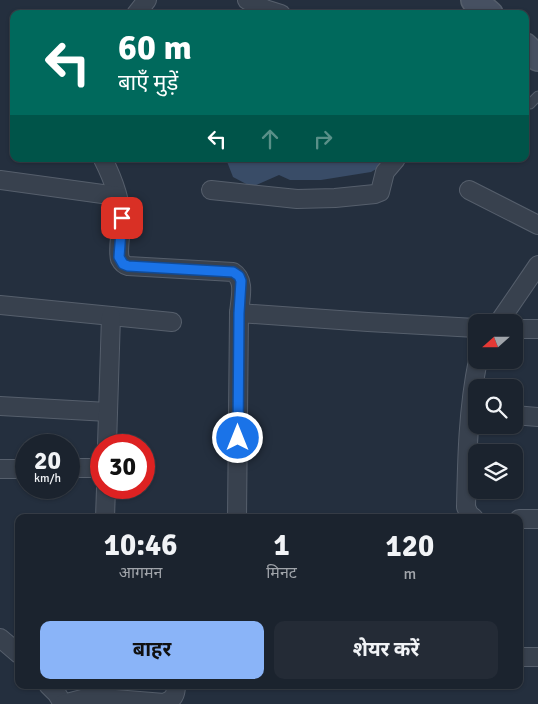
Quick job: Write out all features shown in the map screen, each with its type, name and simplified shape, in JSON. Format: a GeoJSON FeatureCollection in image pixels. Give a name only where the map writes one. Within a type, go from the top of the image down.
{"type":"FeatureCollection","features":[{"type":"Feature","properties":{"kind":"main road"},"geometry":{"type":"LineString","coordinates":[[474,0],[485,10]]}},
{"type":"Feature","properties":{"kind":"street"},"geometry":{"type":"LineString","coordinates":[[139,10],[147,0]]}},
{"type":"Feature","properties":{"kind":"street"},"geometry":{"type":"LineString","coordinates":[[247,0],[268,10]]}},
{"type":"Feature","properties":{"kind":"street"},"geometry":{"type":"LineString","coordinates":[[103,162],[118,196],[122,218],[119,257],[123,264],[128,266],[233,272],[239,276],[241,281],[237,514]]}},
{"type":"Feature","properties":{"kind":"street"},"geometry":{"type":"LineString","coordinates":[[210,190],[297,199],[376,194],[380,192],[385,172],[393,162]]}},
{"type":"Feature","properties":{"kind":"street"},"geometry":{"type":"LineString","coordinates":[[0,180],[118,196]]}},
{"type":"Feature","properties":{"kind":"street"},"geometry":{"type":"LineString","coordinates":[[469,190],[538,225]]}},
{"type":"Feature","properties":{"kind":"street"},"geometry":{"type":"LineString","coordinates":[[504,314],[538,265]]}},
{"type":"Feature","properties":{"kind":"street"},"geometry":{"type":"LineString","coordinates":[[0,305],[172,322]]}},
{"type":"Feature","properties":{"kind":"street"},"geometry":{"type":"LineString","coordinates":[[239,313],[468,328]]}},
{"type":"Feature","properties":{"kind":"street"},"geometry":{"type":"LineString","coordinates":[[107,434],[111,316]]}},
{"type":"Feature","properties":{"kind":"street"},"geometry":{"type":"LineString","coordinates":[[523,329],[538,329]]}},
{"type":"Feature","properties":{"kind":"street"},"geometry":{"type":"LineString","coordinates":[[0,406],[108,412]]}},
{"type":"Feature","properties":{"kind":"street"},"geometry":{"type":"LineString","coordinates":[[523,416],[538,417]]}},
{"type":"Feature","properties":{"kind":"street"},"geometry":{"type":"LineString","coordinates":[[468,430],[466,508],[469,514]]}},
{"type":"Feature","properties":{"kind":"street"},"geometry":{"type":"LineString","coordinates":[[0,469],[15,468]]}},
{"type":"Feature","properties":{"kind":"street"},"geometry":{"type":"LineString","coordinates":[[105,514],[106,499]]}},
{"type":"Feature","properties":{"kind":"street"},"geometry":{"type":"LineString","coordinates":[[523,519],[538,519]]}},
{"type":"Feature","properties":{"kind":"street"},"geometry":{"type":"LineString","coordinates":[[0,638],[15,651]]}},
{"type":"Feature","properties":{"kind":"street"},"geometry":{"type":"LineString","coordinates":[[523,657],[538,658]]}},
{"type":"Feature","properties":{"kind":"street"},"geometry":{"type":"LineString","coordinates":[[52,689],[63,704],[90,697],[99,691],[164,703],[176,695],[176,689]]}},
{"type":"Feature","properties":{"kind":"lane"},"geometry":{"type":"LineString","coordinates":[[530,104],[538,96]]}},
{"type":"Feature","properties":{"kind":"water"},"geometry":{"type":"Polygon","coordinates":[[[227,162],[389,162],[371,172],[321,180],[290,180],[279,175],[252,187],[233,177],[227,162]]]}},
{"type":"Feature","properties":{"kind":"route"},"geometry":{"type":"LineString","coordinates":[[122,218],[119,257],[123,264],[128,266],[233,272],[239,276],[241,281],[238,438]]}}]}
